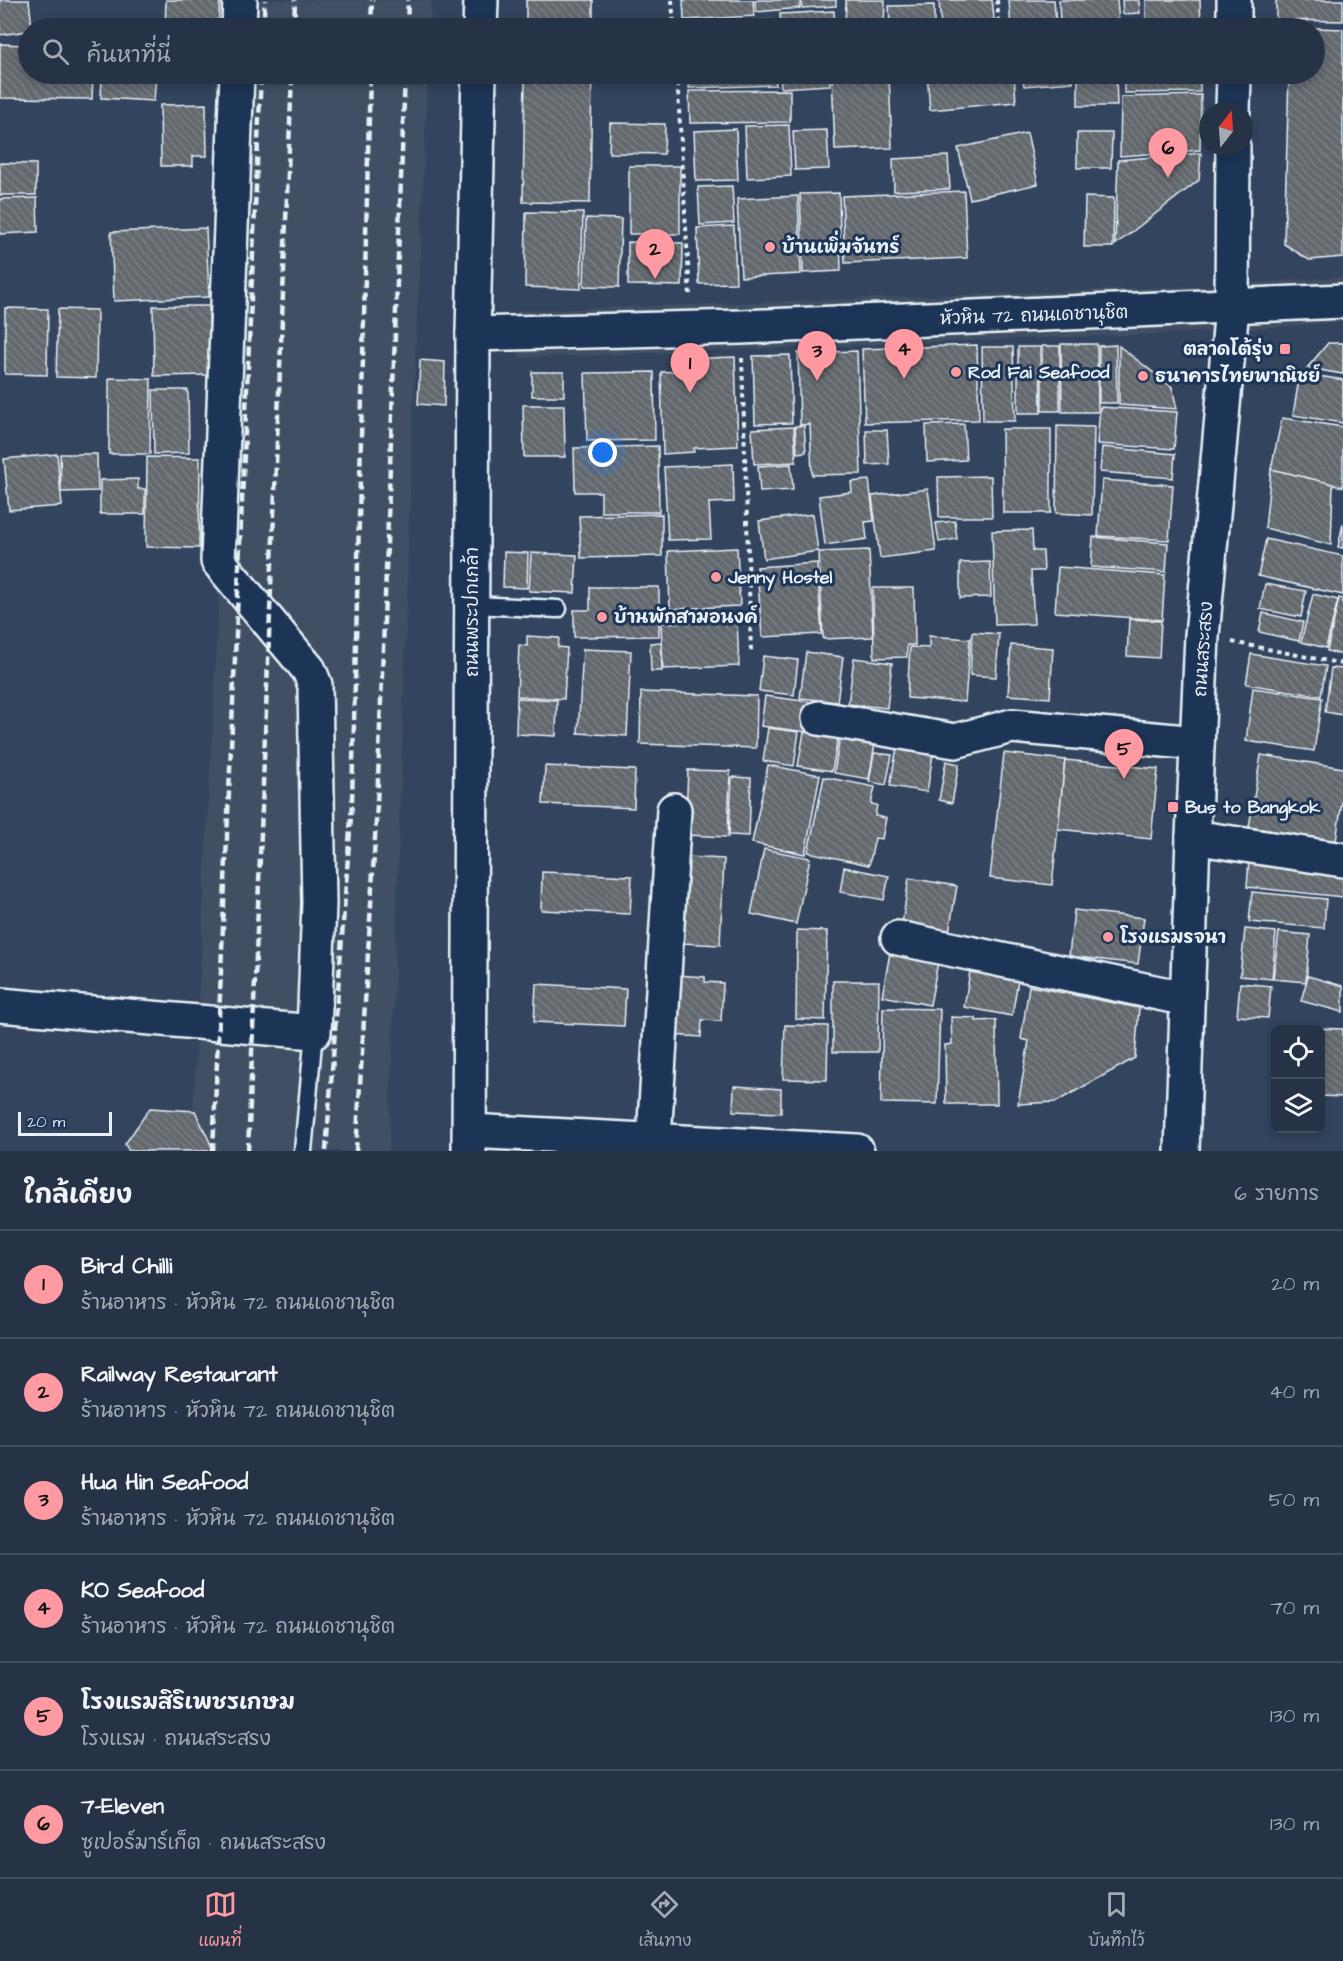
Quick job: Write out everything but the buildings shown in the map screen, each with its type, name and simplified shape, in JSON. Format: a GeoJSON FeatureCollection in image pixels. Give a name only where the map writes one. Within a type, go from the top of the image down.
{"type":"FeatureCollection","features":[{"type":"Feature","properties":{"kind":"street"},"geometry":{"type":"LineString","coordinates":[[239,18],[240,0]]}},
{"type":"Feature","properties":{"kind":"street"},"geometry":{"type":"LineString","coordinates":[[480,18],[481,0]]}},
{"type":"Feature","properties":{"kind":"street"},"geometry":{"type":"LineString","coordinates":[[1234,0],[1234,18]]}},
{"type":"Feature","properties":{"kind":"street"},"geometry":{"type":"LineString","coordinates":[[0,1005],[314,1032],[320,903],[315,685],[309,670],[218,561],[237,84]]}},
{"type":"Feature","properties":{"kind":"street","name":"ถนนพระปกเกล้า"},"geometry":{"type":"LineString","coordinates":[[470,1141],[473,334],[479,84]]}},
{"type":"Feature","properties":{"kind":"street"},"geometry":{"type":"LineString","coordinates":[[1233,102],[1234,84]]}},
{"type":"Feature","properties":{"kind":"street","name":"ถนนสระสรง"},"geometry":{"type":"LineString","coordinates":[[1182,1151],[1192,837],[1202,636],[1232,307],[1233,156]]}},
{"type":"Feature","properties":{"kind":"street","name":"หัวหิน 72 ถนนเดชานุชิต"},"geometry":{"type":"LineString","coordinates":[[473,334],[692,329],[1343,301]]}},
{"type":"Feature","properties":{"kind":"street"},"geometry":{"type":"LineString","coordinates":[[819,718],[955,741],[1012,726],[1197,743]]}},
{"type":"Feature","properties":{"kind":"street"},"geometry":{"type":"LineString","coordinates":[[654,1139],[674,810]]}},
{"type":"Feature","properties":{"kind":"street"},"geometry":{"type":"LineString","coordinates":[[1192,837],[1343,860]]}},
{"type":"Feature","properties":{"kind":"street"},"geometry":{"type":"LineString","coordinates":[[898,938],[1187,999]]}},
{"type":"Feature","properties":{"kind":"street"},"geometry":{"type":"LineString","coordinates":[[470,1141],[654,1139],[857,1151]]}},
{"type":"Feature","properties":{"kind":"lane"},"geometry":{"type":"LineString","coordinates":[[472,605],[558,609]]}},
{"type":"Feature","properties":{"kind":"lane"},"geometry":{"type":"LineString","coordinates":[[303,1151],[314,1032]]}},
{"type":"Feature","properties":{"kind":"path"},"geometry":{"type":"LineString","coordinates":[[672,0],[673,18]]}},
{"type":"Feature","properties":{"kind":"path"},"geometry":{"type":"LineString","coordinates":[[997,0],[998,18]]}},
{"type":"Feature","properties":{"kind":"path"},"geometry":{"type":"LineString","coordinates":[[678,84],[692,329]]}},
{"type":"Feature","properties":{"kind":"path"},"geometry":{"type":"LineString","coordinates":[[741,327],[751,651]]}},
{"type":"Feature","properties":{"kind":"path"},"geometry":{"type":"LineString","coordinates":[[1202,636],[1343,664]]}},
{"type":"Feature","properties":{"kind":"shaded area"},"geometry":{"type":"Polygon","coordinates":[[[244,0],[431,0],[430,18],[243,18],[244,0]]]}},
{"type":"Feature","properties":{"kind":"shaded area"},"geometry":{"type":"Polygon","coordinates":[[[241,84],[428,84],[412,437],[389,1151],[191,1151],[220,574],[241,84]]]}},
{"type":"Feature","properties":{"kind":"shaded area"},"geometry":{"type":"Polygon","coordinates":[[[1343,277],[1343,322],[1207,332],[519,358],[517,311],[1204,286],[1343,277]]]}},
{"type":"Feature","properties":{"kind":"railway"},"geometry":{"type":"LineString","coordinates":[[264,18],[265,0]]}},
{"type":"Feature","properties":{"kind":"railway"},"geometry":{"type":"LineString","coordinates":[[294,18],[295,0]]}},
{"type":"Feature","properties":{"kind":"railway"},"geometry":{"type":"LineString","coordinates":[[371,18],[372,0]]}},
{"type":"Feature","properties":{"kind":"railway"},"geometry":{"type":"LineString","coordinates":[[407,18],[408,0]]}},
{"type":"Feature","properties":{"kind":"railway"},"geometry":{"type":"LineString","coordinates":[[213,1151],[261,84]]}},
{"type":"Feature","properties":{"kind":"railway"},"geometry":{"type":"LineString","coordinates":[[248,1151],[292,84]]}},
{"type":"Feature","properties":{"kind":"railway"},"geometry":{"type":"LineString","coordinates":[[326,1151],[352,803],[370,84]]}},
{"type":"Feature","properties":{"kind":"railway"},"geometry":{"type":"LineString","coordinates":[[356,1151],[377,805],[405,84]]}},
{"type":"Feature","properties":{"kind":"place","name":"7-Eleven"},"geometry":{"type":"Point","coordinates":[1168,178]}},
{"type":"Feature","properties":{"kind":"place","name":"บ้านเพิ่มจันทร์"},"geometry":{"type":"Point","coordinates":[770,247]}},
{"type":"Feature","properties":{"kind":"place","name":"Railway Restaurant"},"geometry":{"type":"Point","coordinates":[655,279]}},
{"type":"Feature","properties":{"kind":"place","name":"ตลาดโต้รุ่ง"},"geometry":{"type":"Point","coordinates":[1285,349]}},
{"type":"Feature","properties":{"kind":"place","name":"Rod Fai Seafood"},"geometry":{"type":"Point","coordinates":[956,372]}},
{"type":"Feature","properties":{"kind":"place","name":"ธนาคารไทยพาณิชย์"},"geometry":{"type":"Point","coordinates":[1143,376]}},
{"type":"Feature","properties":{"kind":"place","name":"KO Seafood"},"geometry":{"type":"Point","coordinates":[904,379]}},
{"type":"Feature","properties":{"kind":"place","name":"Hua Hin Seafood"},"geometry":{"type":"Point","coordinates":[817,381]}},
{"type":"Feature","properties":{"kind":"place","name":"Bird Chilli"},"geometry":{"type":"Point","coordinates":[690,393]}},
{"type":"Feature","properties":{"kind":"place","name":"Jenny Hostel"},"geometry":{"type":"Point","coordinates":[716,577]}},
{"type":"Feature","properties":{"kind":"place","name":"บ้านพักสามอนงค์"},"geometry":{"type":"Point","coordinates":[602,617]}},
{"type":"Feature","properties":{"kind":"place","name":"โรงแรมสิริเพชรเกษม"},"geometry":{"type":"Point","coordinates":[1124,779]}},
{"type":"Feature","properties":{"kind":"place","name":"Bus to Bangkok"},"geometry":{"type":"Point","coordinates":[1173,807]}},
{"type":"Feature","properties":{"kind":"place","name":"โรงแรมรจนา"},"geometry":{"type":"Point","coordinates":[1108,937]}}]}
